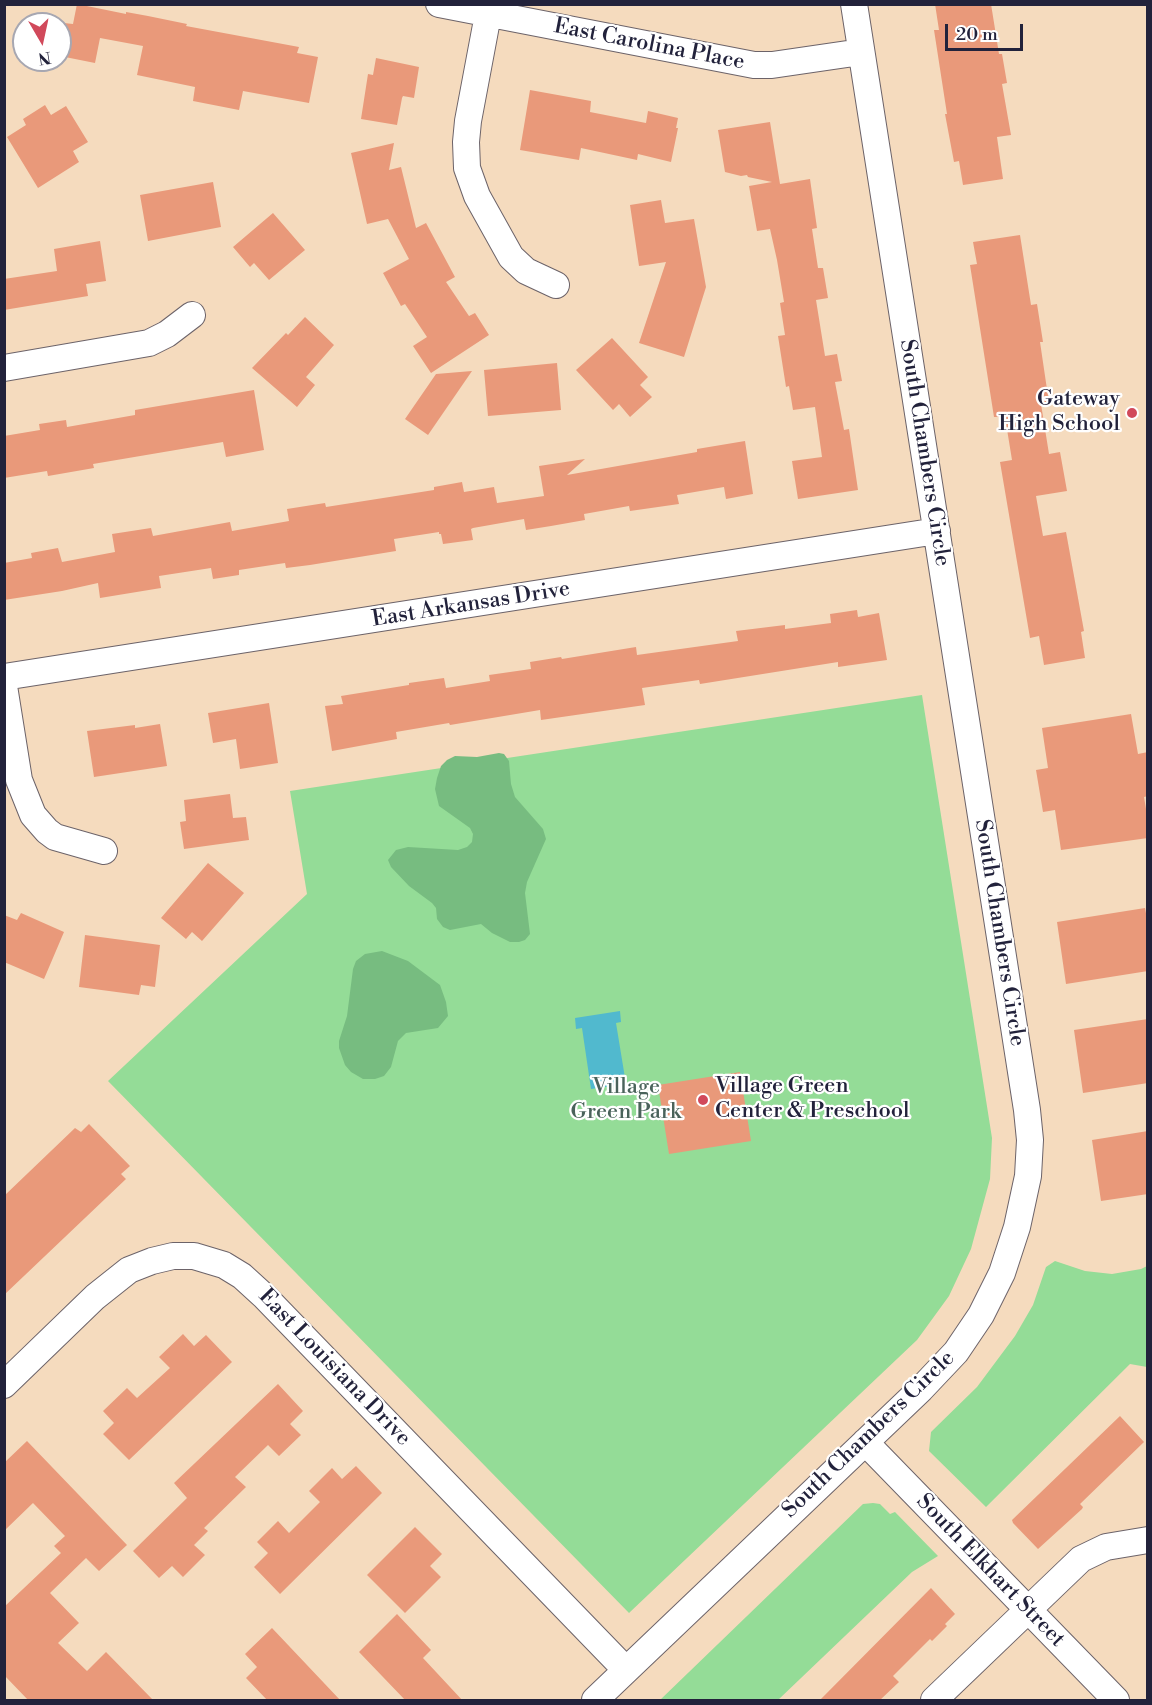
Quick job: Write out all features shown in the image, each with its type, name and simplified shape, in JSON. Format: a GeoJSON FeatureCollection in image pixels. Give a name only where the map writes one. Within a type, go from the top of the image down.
{"type":"FeatureCollection","features":[{"type":"Feature","properties":{"kind":"street","name":"East Carolina Place"},"geometry":{"type":"LineString","coordinates":[[439,4],[489,9],[754,65],[778,64],[861,52]]}},
{"type":"Feature","properties":{"kind":"street","name":"South Chambers Circle"},"geometry":{"type":"LineString","coordinates":[[595,1701],[945,1364],[965,1340],[996,1288],[1011,1249],[1024,1200],[1030,1160],[1027,1110],[854,4]]}},
{"type":"Feature","properties":{"kind":"street"},"geometry":{"type":"LineString","coordinates":[[489,9],[467,131],[466,155],[470,180],[481,205],[515,262],[526,271],[556,285]]}},
{"type":"Feature","properties":{"kind":"street"},"geometry":{"type":"LineString","coordinates":[[4,368],[148,343],[167,334],[192,315]]}},
{"type":"Feature","properties":{"kind":"street","name":"East Arkansas Drive"},"geometry":{"type":"LineString","coordinates":[[4,677],[937,531]]}},
{"type":"Feature","properties":{"kind":"street"},"geometry":{"type":"LineString","coordinates":[[4,686],[19,780],[33,815],[55,837],[104,851]]}},
{"type":"Feature","properties":{"kind":"street","name":"East Louisiana Drive"},"geometry":{"type":"LineString","coordinates":[[4,1385],[95,1297],[129,1270],[173,1256],[194,1256],[224,1265],[242,1276],[265,1297],[626,1670]]}},
{"type":"Feature","properties":{"kind":"street","name":"South Elkhart Street"},"geometry":{"type":"LineString","coordinates":[[865,1442],[1116,1701]]}},
{"type":"Feature","properties":{"kind":"street"},"geometry":{"type":"LineString","coordinates":[[934,1701],[1072,1566],[1089,1554],[1106,1547],[1148,1540]]}},
{"type":"Feature","properties":{"kind":"green space","name":"Village Green Park"},"geometry":{"type":"Polygon","coordinates":[[[922,695],[992,1138],[990,1179],[971,1249],[949,1296],[917,1340],[629,1613],[108,1081],[307,894],[290,791],[922,695]]]}},
{"type":"Feature","properties":{"kind":"green space"},"geometry":{"type":"Polygon","coordinates":[[[504,754],[509,761],[511,784],[515,797],[543,829],[546,839],[527,882],[525,893],[530,934],[525,940],[519,942],[510,942],[492,933],[481,924],[450,930],[443,927],[437,919],[436,908],[432,903],[409,886],[391,867],[388,860],[396,850],[408,847],[458,850],[467,847],[472,842],[473,834],[470,828],[439,806],[435,789],[441,766],[455,756],[477,757],[504,754]]]}},
{"type":"Feature","properties":{"kind":"green space"},"geometry":{"type":"Polygon","coordinates":[[[382,951],[408,961],[440,985],[448,1016],[438,1028],[406,1033],[398,1041],[391,1067],[384,1076],[363,1079],[351,1072],[345,1065],[339,1041],[347,1016],[356,961],[365,954],[382,951]]]}},
{"type":"Feature","properties":{"kind":"green space"},"geometry":{"type":"Polygon","coordinates":[[[1055,1261],[1085,1271],[1112,1274],[1147,1266],[1147,1367],[1130,1364],[986,1507],[929,1451],[931,1432],[977,1387],[1015,1336],[1033,1305],[1046,1267],[1055,1261]]]}},
{"type":"Feature","properties":{"kind":"green space"},"geometry":{"type":"Polygon","coordinates":[[[863,1504],[880,1504],[890,1514],[895,1512],[938,1556],[912,1572],[778,1700],[660,1700],[863,1504]]]}},
{"type":"Feature","properties":{"kind":"water"},"geometry":{"type":"Polygon","coordinates":[[[620,1011],[621,1022],[616,1023],[626,1084],[591,1089],[582,1028],[576,1029],[575,1018],[620,1011]]]}},
{"type":"Feature","properties":{"kind":"building"},"geometry":{"type":"Polygon","coordinates":[[[77,4],[299,47],[297,53],[318,57],[309,103],[243,91],[239,110],[193,101],[195,87],[137,75],[143,46],[100,38],[95,63],[72,58],[73,24],[77,4]]]}},
{"type":"Feature","properties":{"kind":"building"},"geometry":{"type":"Polygon","coordinates":[[[935,4],[991,4],[999,54],[1002,54],[1007,83],[1002,84],[1011,135],[997,137],[1003,179],[963,185],[959,161],[954,162],[934,30],[939,30],[935,4]]]}},
{"type":"Feature","properties":{"kind":"building"},"geometry":{"type":"Polygon","coordinates":[[[376,58],[419,67],[414,98],[403,96],[397,125],[361,119],[368,74],[373,75],[376,58]]]}},
{"type":"Feature","properties":{"kind":"building"},"geometry":{"type":"Polygon","coordinates":[[[530,90],[591,101],[590,112],[646,123],[648,111],[678,118],[671,162],[638,154],[637,160],[581,148],[579,160],[520,150],[530,90]]]}},
{"type":"Feature","properties":{"kind":"building"},"geometry":{"type":"Polygon","coordinates":[[[45,105],[51,115],[66,106],[88,142],[73,151],[79,162],[38,188],[7,137],[26,125],[23,119],[45,105]]]}},
{"type":"Feature","properties":{"kind":"building"},"geometry":{"type":"Polygon","coordinates":[[[770,122],[780,184],[810,179],[817,228],[812,229],[818,268],[823,268],[828,298],[816,300],[825,356],[837,354],[842,381],[835,382],[844,430],[849,429],[858,490],[798,499],[792,461],[822,457],[815,407],[793,410],[789,386],[786,387],[778,336],[785,335],[780,303],[784,302],[777,260],[770,229],[757,231],[749,186],[772,182],[725,172],[718,130],[770,122]]]}},
{"type":"Feature","properties":{"kind":"building"},"geometry":{"type":"Polygon","coordinates":[[[394,143],[389,170],[401,167],[416,228],[426,223],[455,277],[446,282],[469,316],[475,313],[489,335],[431,373],[413,346],[427,337],[405,304],[401,306],[383,273],[409,259],[388,219],[367,224],[351,153],[394,143]]]}},
{"type":"Feature","properties":{"kind":"building"},"geometry":{"type":"Polygon","coordinates":[[[213,182],[221,227],[148,241],[140,195],[213,182]]]}},
{"type":"Feature","properties":{"kind":"building"},"geometry":{"type":"Polygon","coordinates":[[[661,200],[665,223],[694,219],[706,287],[684,357],[639,343],[666,262],[639,266],[630,205],[661,200]]]}},
{"type":"Feature","properties":{"kind":"building"},"geometry":{"type":"Polygon","coordinates":[[[273,213],[305,250],[269,280],[254,263],[250,267],[233,247],[273,213]]]}},
{"type":"Feature","properties":{"kind":"building"},"geometry":{"type":"Polygon","coordinates":[[[1020,235],[1031,305],[1037,304],[1043,342],[1040,342],[1049,403],[1041,404],[1049,454],[1060,452],[1067,491],[1036,496],[1043,536],[1066,532],[1084,631],[1081,632],[1085,658],[1044,665],[1039,636],[1030,638],[1000,462],[1012,460],[1005,417],[994,417],[970,265],[977,264],[973,242],[1020,235]]]}},
{"type":"Feature","properties":{"kind":"building"},"geometry":{"type":"Polygon","coordinates":[[[100,241],[106,281],[86,284],[88,296],[4,310],[4,279],[57,271],[54,249],[100,241]]]}},
{"type":"Feature","properties":{"kind":"building"},"geometry":{"type":"Polygon","coordinates":[[[305,317],[334,345],[306,377],[315,385],[297,407],[252,368],[305,317]]]}},
{"type":"Feature","properties":{"kind":"building"},"geometry":{"type":"Polygon","coordinates":[[[612,338],[648,377],[640,385],[652,397],[630,417],[619,404],[613,410],[576,370],[612,338]]]}},
{"type":"Feature","properties":{"kind":"building"},"geometry":{"type":"Polygon","coordinates":[[[557,363],[561,410],[488,416],[484,370],[557,363]]]}},
{"type":"Feature","properties":{"kind":"building"},"geometry":{"type":"Polygon","coordinates":[[[472,371],[428,435],[405,419],[436,374],[472,371]]]}},
{"type":"Feature","properties":{"kind":"building"},"geometry":{"type":"Polygon","coordinates":[[[254,390],[264,450],[226,457],[223,442],[93,464],[94,468],[48,476],[47,471],[4,478],[4,436],[40,430],[39,424],[66,420],[67,427],[135,415],[135,410],[254,390]]]}},
{"type":"Feature","properties":{"kind":"building"},"geometry":{"type":"Polygon","coordinates":[[[745,441],[753,494],[726,499],[724,487],[677,495],[679,504],[630,511],[629,506],[584,514],[585,520],[551,526],[526,530],[524,519],[473,528],[471,529],[473,540],[443,544],[439,532],[394,539],[396,551],[310,565],[286,568],[285,563],[239,570],[239,575],[213,579],[211,568],[159,576],[161,588],[100,598],[98,583],[4,600],[4,563],[32,558],[31,553],[58,548],[62,562],[115,552],[112,534],[151,528],[153,536],[230,522],[232,531],[289,521],[287,509],[325,503],[326,507],[434,490],[434,487],[462,482],[464,492],[494,487],[497,503],[544,496],[539,466],[585,459],[567,475],[745,441]]]}},
{"type":"Feature","properties":{"kind":"building"},"geometry":{"type":"Polygon","coordinates":[[[857,610],[858,617],[879,613],[887,660],[838,667],[838,662],[700,684],[699,680],[642,688],[645,705],[541,720],[540,710],[450,725],[449,723],[396,732],[397,739],[332,751],[325,706],[343,704],[341,696],[444,678],[446,688],[490,681],[489,675],[531,669],[530,662],[561,657],[562,659],[636,647],[637,655],[738,641],[736,631],[785,625],[785,629],[831,623],[830,614],[857,610]]]}},
{"type":"Feature","properties":{"kind":"building"},"geometry":{"type":"Polygon","coordinates":[[[269,703],[278,763],[240,769],[236,739],[213,743],[208,713],[269,703]]]}},
{"type":"Feature","properties":{"kind":"building"},"geometry":{"type":"Polygon","coordinates":[[[1131,714],[1138,754],[1148,752],[1148,796],[1144,797],[1148,838],[1061,850],[1055,810],[1043,812],[1036,770],[1048,768],[1042,728],[1131,714]]]}},
{"type":"Feature","properties":{"kind":"building"},"geometry":{"type":"Polygon","coordinates":[[[160,724],[167,766],[94,777],[87,731],[160,724]]]}},
{"type":"Feature","properties":{"kind":"building"},"geometry":{"type":"Polygon","coordinates":[[[230,794],[233,818],[246,817],[249,840],[184,849],[180,822],[186,821],[184,800],[230,794]]]}},
{"type":"Feature","properties":{"kind":"building"},"geometry":{"type":"Polygon","coordinates":[[[208,863],[244,893],[202,941],[192,932],[186,939],[161,918],[208,863]]]}},
{"type":"Feature","properties":{"kind":"building"},"geometry":{"type":"Polygon","coordinates":[[[1145,908],[1148,924],[1148,971],[1066,984],[1057,922],[1145,908]]]}},
{"type":"Feature","properties":{"kind":"building"},"geometry":{"type":"Polygon","coordinates":[[[21,913],[64,932],[44,979],[4,962],[4,915],[17,920],[21,913]]]}},
{"type":"Feature","properties":{"kind":"building"},"geometry":{"type":"Polygon","coordinates":[[[85,935],[160,945],[155,987],[141,985],[139,995],[79,987],[85,935]]]}},
{"type":"Feature","properties":{"kind":"building"},"geometry":{"type":"Polygon","coordinates":[[[1148,1019],[1148,1083],[1083,1093],[1074,1030],[1148,1019]]]}},
{"type":"Feature","properties":{"kind":"building","name":"Village Green Center & Preschool"},"geometry":{"type":"Polygon","coordinates":[[[740,1072],[751,1141],[669,1154],[658,1085],[740,1072]]]}},
{"type":"Feature","properties":{"kind":"building"},"geometry":{"type":"Polygon","coordinates":[[[89,1124],[130,1166],[121,1174],[126,1179],[4,1295],[4,1196],[75,1128],[81,1132],[89,1124]]]}},
{"type":"Feature","properties":{"kind":"building"},"geometry":{"type":"Polygon","coordinates":[[[1148,1131],[1148,1194],[1101,1201],[1092,1140],[1148,1131]]]}},
{"type":"Feature","properties":{"kind":"building"},"geometry":{"type":"Polygon","coordinates":[[[183,1334],[194,1346],[206,1335],[232,1362],[129,1460],[103,1434],[114,1423],[103,1411],[127,1388],[137,1398],[170,1368],[159,1357],[183,1334]]]}},
{"type":"Feature","properties":{"kind":"building"},"geometry":{"type":"Polygon","coordinates":[[[278,1384],[303,1411],[290,1424],[301,1435],[279,1456],[268,1445],[235,1477],[246,1487],[204,1528],[208,1531],[194,1545],[205,1555],[183,1577],[172,1566],[159,1578],[133,1551],[187,1498],[174,1483],[278,1384]]]}},
{"type":"Feature","properties":{"kind":"building"},"geometry":{"type":"Polygon","coordinates":[[[1120,1416],[1144,1442],[1080,1504],[1082,1509],[1038,1549],[1012,1520],[1120,1416]]]}},
{"type":"Feature","properties":{"kind":"building"},"geometry":{"type":"Polygon","coordinates":[[[27,1441],[127,1545],[99,1571],[86,1558],[50,1593],[79,1623],[58,1643],[87,1671],[106,1652],[154,1701],[29,1701],[4,1675],[4,1607],[61,1553],[54,1546],[65,1536],[33,1503],[4,1531],[4,1463],[27,1441]]]}},
{"type":"Feature","properties":{"kind":"building"},"geometry":{"type":"Polygon","coordinates":[[[356,1466],[382,1493],[280,1594],[254,1567],[268,1553],[257,1542],[278,1521],[289,1533],[320,1502],[309,1491],[332,1468],[342,1479],[356,1466]]]}},
{"type":"Feature","properties":{"kind":"building"},"geometry":{"type":"Polygon","coordinates":[[[415,1527],[442,1554],[430,1566],[441,1577],[405,1613],[367,1575],[415,1527]]]}},
{"type":"Feature","properties":{"kind":"building"},"geometry":{"type":"Polygon","coordinates":[[[931,1588],[955,1614],[932,1641],[930,1639],[893,1676],[899,1682],[879,1701],[819,1701],[931,1588]]]}},
{"type":"Feature","properties":{"kind":"building"},"geometry":{"type":"Polygon","coordinates":[[[397,1614],[431,1650],[423,1658],[463,1701],[406,1701],[359,1652],[397,1614]]]}},
{"type":"Feature","properties":{"kind":"building"},"geometry":{"type":"Polygon","coordinates":[[[272,1628],[341,1701],[268,1701],[246,1678],[257,1667],[245,1654],[272,1628]]]}},
{"type":"Feature","properties":{"kind":"place","name":"Gateway High School"},"geometry":{"type":"Point","coordinates":[1132,413]}},
{"type":"Feature","properties":{"kind":"place","name":"Village Green Center & Preschool"},"geometry":{"type":"Point","coordinates":[703,1100]}}]}
